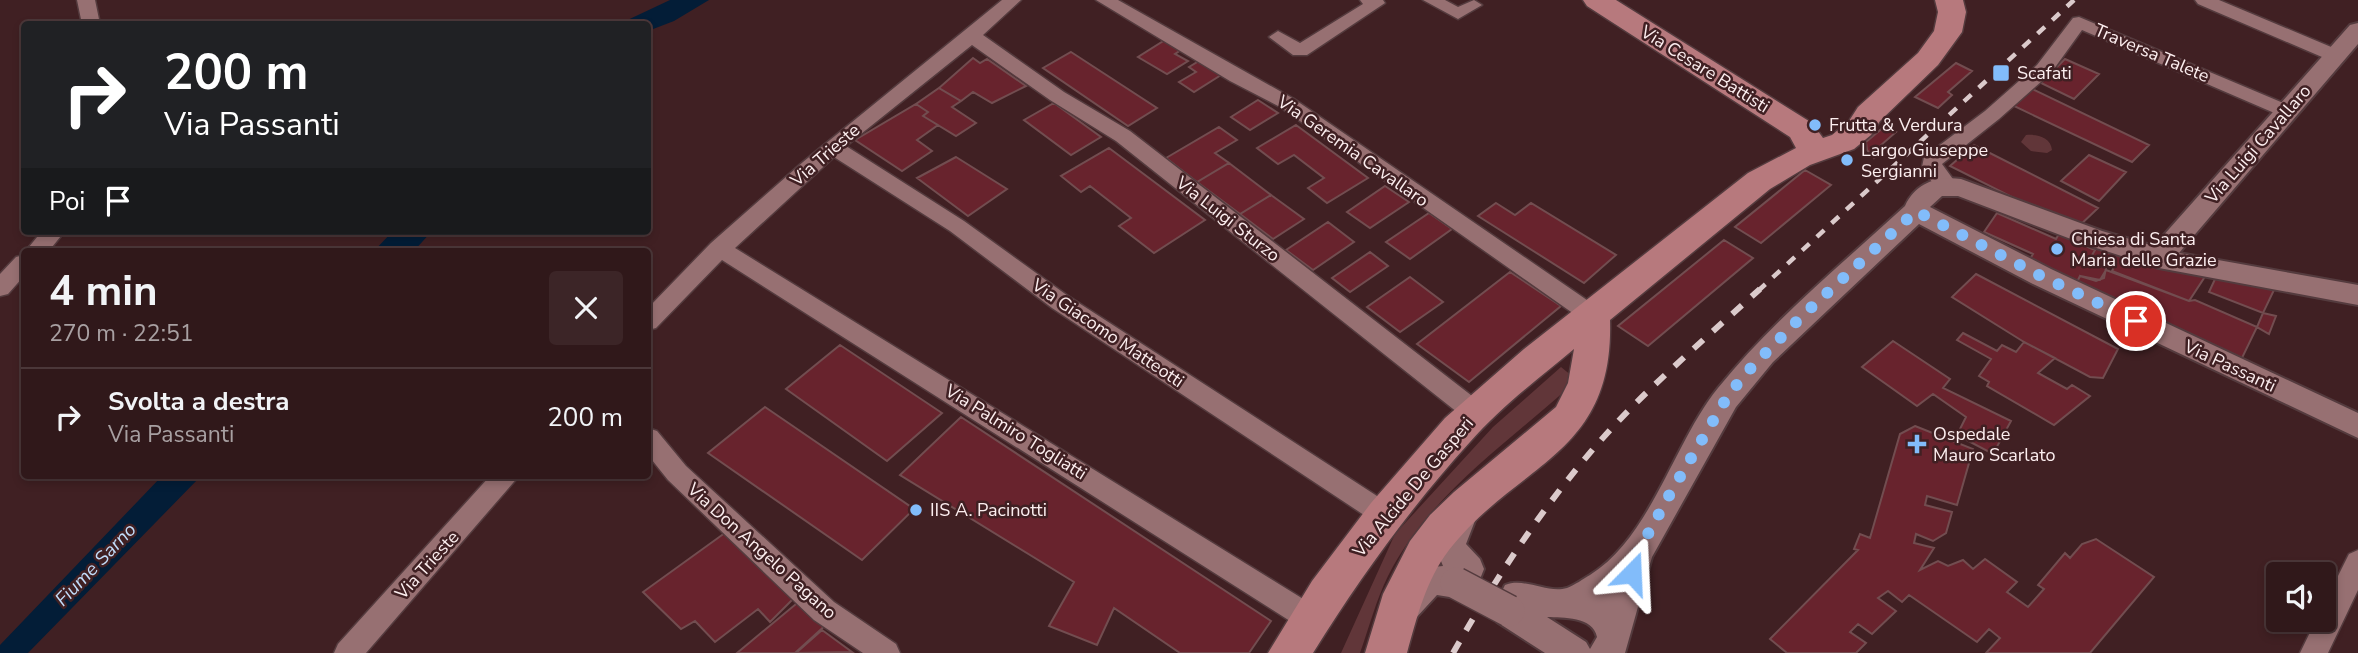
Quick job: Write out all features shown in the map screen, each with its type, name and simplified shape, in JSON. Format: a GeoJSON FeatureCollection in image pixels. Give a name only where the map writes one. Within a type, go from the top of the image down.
{"type":"FeatureCollection","features":[{"type":"Feature","properties":{"kind":"main road","name":"Via Cesare Battisti"},"geometry":{"type":"LineString","coordinates":[[1597,0],[1801,130],[1818,145]]}},
{"type":"Feature","properties":{"kind":"main road","name":"Via Alcide De Gasperi"},"geometry":{"type":"LineString","coordinates":[[1289,653],[1385,515],[1458,429],[1537,359],[1759,181],[1818,145],[1856,132],[1869,114],[1927,59],[1948,32],[1952,12],[1949,0]]}},
{"type":"Feature","properties":{"kind":"main road"},"geometry":{"type":"LineString","coordinates":[[1390,636],[1408,577],[1434,538],[1464,508],[1563,424],[1577,407],[1586,387],[1593,340],[1592,315]]}},
{"type":"Feature","properties":{"kind":"main road"},"geometry":{"type":"LineString","coordinates":[[1537,359],[1550,356],[1570,359],[1582,372],[1586,387]]}},
{"type":"Feature","properties":{"kind":"street"},"geometry":{"type":"LineString","coordinates":[[86,0],[90,21]]}},
{"type":"Feature","properties":{"kind":"street","name":"Via Trieste"},"geometry":{"type":"LineString","coordinates":[[651,319],[719,248],[833,147],[973,37],[1013,0]]}},
{"type":"Feature","properties":{"kind":"street","name":"Via Geremia Cavallaro"},"geometry":{"type":"LineString","coordinates":[[1105,0],[1287,103],[1592,315]]}},
{"type":"Feature","properties":{"kind":"street"},"geometry":{"type":"LineString","coordinates":[[1432,0],[1458,14],[1473,5]]}},
{"type":"Feature","properties":{"kind":"street"},"geometry":{"type":"LineString","coordinates":[[2204,0],[2336,56]]}},
{"type":"Feature","properties":{"kind":"street"},"geometry":{"type":"LineString","coordinates":[[1278,37],[1300,51],[1376,1]]}},
{"type":"Feature","properties":{"kind":"street","name":"Traversa Talete"},"geometry":{"type":"LineString","coordinates":[[1943,179],[1931,162],[1992,115],[2044,69],[2080,22],[2286,111]]}},
{"type":"Feature","properties":{"kind":"street","name":"Via Luigi Cavallaro"},"geometry":{"type":"LineString","coordinates":[[2159,258],[2358,30]]}},
{"type":"Feature","properties":{"kind":"street","name":"Via Luigi Sturzo"},"geometry":{"type":"LineString","coordinates":[[973,37],[1057,96],[1123,136],[1476,413]]}},
{"type":"Feature","properties":{"kind":"street","name":"Via Giacomo Matteotti"},"geometry":{"type":"LineString","coordinates":[[833,147],[957,226],[1060,302],[1385,515]]}},
{"type":"Feature","properties":{"kind":"street"},"geometry":{"type":"LineString","coordinates":[[1612,645],[1637,554],[1726,399],[1744,375],[1802,316],[1916,211],[1919,202],[1943,179],[2112,244],[2159,258],[2358,295]]}},
{"type":"Feature","properties":{"kind":"street","name":"Via Passanti"},"geometry":{"type":"LineString","coordinates":[[1916,211],[2041,276],[2358,426]]}},
{"type":"Feature","properties":{"kind":"street"},"geometry":{"type":"LineString","coordinates":[[39,248],[50,235]]}},
{"type":"Feature","properties":{"kind":"street","name":"Via Palmiro Togliatti"},"geometry":{"type":"LineString","coordinates":[[719,248],[1311,619]]}},
{"type":"Feature","properties":{"kind":"street"},"geometry":{"type":"LineString","coordinates":[[0,288],[21,266]]}},
{"type":"Feature","properties":{"kind":"street"},"geometry":{"type":"LineString","coordinates":[[2324,410],[2358,413]]}},
{"type":"Feature","properties":{"kind":"street","name":"Via Don Angelo Pagano"},"geometry":{"type":"LineString","coordinates":[[651,442],[677,473],[824,611],[886,653]]}},
{"type":"Feature","properties":{"kind":"street","name":"Via Trieste"},"geometry":{"type":"LineString","coordinates":[[348,653],[503,479]]}},
{"type":"Feature","properties":{"kind":"street"},"geometry":{"type":"LineString","coordinates":[[1462,576],[1450,544],[1464,508]]}},
{"type":"Feature","properties":{"kind":"street"},"geometry":{"type":"LineString","coordinates":[[1569,604],[1605,583],[1637,554]]}},
{"type":"Feature","properties":{"kind":"street"},"geometry":{"type":"LineString","coordinates":[[2314,653],[2358,562]]}},
{"type":"Feature","properties":{"kind":"street"},"geometry":{"type":"LineString","coordinates":[[1390,636],[1407,602],[1424,586],[1462,576],[1513,603],[1574,653]]}},
{"type":"Feature","properties":{"kind":"street"},"geometry":{"type":"LineString","coordinates":[[1513,603],[1592,607],[1602,613],[1612,645]]}},
{"type":"Feature","properties":{"kind":"shaded area"},"geometry":{"type":"Polygon","coordinates":[[[2026,135],[2043,137],[2052,150],[2047,153],[2031,151],[2021,142],[2026,135]]]}},
{"type":"Feature","properties":{"kind":"shaded area"},"geometry":{"type":"Polygon","coordinates":[[[1561,367],[1572,376],[1566,390],[1468,475],[1423,522],[1388,576],[1360,653],[1341,653],[1395,534],[1493,427],[1561,367]]]}},
{"type":"Feature","properties":{"kind":"water"},"geometry":{"type":"Polygon","coordinates":[[[670,0],[709,0],[674,21],[651,30],[651,21],[625,21],[670,0]]]}},
{"type":"Feature","properties":{"kind":"water"},"geometry":{"type":"Polygon","coordinates":[[[389,235],[428,235],[417,248],[377,248],[389,235]]]}},
{"type":"Feature","properties":{"kind":"water","name":"Fiume Sarno"},"geometry":{"type":"Polygon","coordinates":[[[159,479],[198,479],[28,653],[0,653],[0,645],[159,479]]]}},
{"type":"Feature","properties":{"kind":"building"},"geometry":{"type":"Polygon","coordinates":[[[1165,40],[1181,50],[1175,54],[1188,61],[1167,74],[1138,57],[1165,40]]]}},
{"type":"Feature","properties":{"kind":"building"},"geometry":{"type":"Polygon","coordinates":[[[1071,52],[1157,108],[1128,126],[1043,68],[1071,52]]]}},
{"type":"Feature","properties":{"kind":"building"},"geometry":{"type":"Polygon","coordinates":[[[973,58],[980,63],[987,59],[1026,86],[992,103],[973,92],[961,101],[939,88],[973,58]]]}},
{"type":"Feature","properties":{"kind":"building"},"geometry":{"type":"Polygon","coordinates":[[[2065,59],[2099,74],[2074,99],[2041,83],[2065,59]]]}},
{"type":"Feature","properties":{"kind":"building"},"geometry":{"type":"Polygon","coordinates":[[[1199,61],[1221,75],[1194,92],[1179,82],[1196,72],[1189,67],[1199,61]]]}},
{"type":"Feature","properties":{"kind":"building"},"geometry":{"type":"Polygon","coordinates":[[[1956,63],[1972,71],[1948,92],[1952,95],[1938,108],[1915,97],[1956,63]]]}},
{"type":"Feature","properties":{"kind":"building"},"geometry":{"type":"Polygon","coordinates":[[[939,88],[961,101],[952,107],[976,123],[956,136],[923,116],[928,112],[916,104],[939,88]]]}},
{"type":"Feature","properties":{"kind":"building"},"geometry":{"type":"Polygon","coordinates":[[[2032,89],[2149,145],[2132,162],[2014,106],[2032,89]]]}},
{"type":"Feature","properties":{"kind":"building"},"geometry":{"type":"Polygon","coordinates":[[[1258,100],[1278,113],[1250,130],[1231,117],[1258,100]]]}},
{"type":"Feature","properties":{"kind":"building"},"geometry":{"type":"Polygon","coordinates":[[[1054,103],[1101,137],[1071,155],[1024,120],[1054,103]]]}},
{"type":"Feature","properties":{"kind":"building"},"geometry":{"type":"Polygon","coordinates":[[[916,104],[928,112],[923,116],[938,125],[917,140],[932,151],[902,171],[855,140],[916,104]]]}},
{"type":"Feature","properties":{"kind":"building"},"geometry":{"type":"Polygon","coordinates":[[[1296,125],[1368,178],[1327,203],[1308,188],[1324,178],[1294,155],[1278,164],[1257,148],[1296,125]]]}},
{"type":"Feature","properties":{"kind":"building"},"geometry":{"type":"Polygon","coordinates":[[[1885,126],[1896,132],[1881,145],[1887,147],[1874,158],[1867,150],[1866,142],[1885,126]]]}},
{"type":"Feature","properties":{"kind":"building"},"geometry":{"type":"Polygon","coordinates":[[[1219,127],[1237,140],[1215,153],[1229,163],[1197,182],[1166,158],[1219,127]]]}},
{"type":"Feature","properties":{"kind":"building"},"geometry":{"type":"Polygon","coordinates":[[[1974,145],[2098,208],[2076,229],[1950,166],[1974,145]]]}},
{"type":"Feature","properties":{"kind":"building"},"geometry":{"type":"Polygon","coordinates":[[[1109,148],[1205,220],[1154,253],[1119,226],[1131,218],[1090,186],[1081,192],[1061,176],[1109,148]]]}},
{"type":"Feature","properties":{"kind":"building"},"geometry":{"type":"Polygon","coordinates":[[[2089,155],[2126,172],[2099,201],[2061,181],[2089,155]]]}},
{"type":"Feature","properties":{"kind":"building"},"geometry":{"type":"Polygon","coordinates":[[[956,157],[1007,189],[968,216],[917,178],[956,157]]]}},
{"type":"Feature","properties":{"kind":"building"},"geometry":{"type":"Polygon","coordinates":[[[1229,163],[1271,195],[1240,214],[1197,182],[1229,163]]]}},
{"type":"Feature","properties":{"kind":"building"},"geometry":{"type":"Polygon","coordinates":[[[1805,170],[1831,185],[1761,243],[1735,227],[1805,170]]]}},
{"type":"Feature","properties":{"kind":"building"},"geometry":{"type":"Polygon","coordinates":[[[1385,186],[1409,202],[1370,228],[1347,212],[1385,186]]]}},
{"type":"Feature","properties":{"kind":"building"},"geometry":{"type":"Polygon","coordinates":[[[1271,195],[1304,219],[1273,239],[1240,214],[1271,195]]]}},
{"type":"Feature","properties":{"kind":"building"},"geometry":{"type":"Polygon","coordinates":[[[1496,203],[1515,215],[1531,203],[1616,255],[1584,283],[1478,216],[1496,203]]]}},
{"type":"Feature","properties":{"kind":"building"},"geometry":{"type":"Polygon","coordinates":[[[1429,213],[1452,229],[1410,259],[1386,242],[1429,213]]]}},
{"type":"Feature","properties":{"kind":"building","name":"Chiesa di Santa Maria delle Grazie"},"geometry":{"type":"Polygon","coordinates":[[[1997,213],[2056,239],[2059,234],[2095,250],[2091,257],[2106,268],[2104,278],[2096,281],[2080,276],[2076,284],[2028,262],[2033,254],[1984,232],[1997,213]]]}},
{"type":"Feature","properties":{"kind":"building"},"geometry":{"type":"Polygon","coordinates":[[[1328,222],[1354,242],[1313,270],[1286,250],[1328,222]]]}},
{"type":"Feature","properties":{"kind":"building"},"geometry":{"type":"Polygon","coordinates":[[[1724,240],[1753,258],[1648,346],[1618,326],[1724,240]]]}},
{"type":"Feature","properties":{"kind":"building"},"geometry":{"type":"Polygon","coordinates":[[[2093,246],[2206,275],[2189,301],[2112,271],[2116,263],[2108,259],[2104,265],[2091,257],[2095,250],[2090,248],[2093,246]]]}},
{"type":"Feature","properties":{"kind":"building"},"geometry":{"type":"Polygon","coordinates":[[[1370,252],[1388,266],[1350,292],[1332,278],[1370,252]]]}},
{"type":"Feature","properties":{"kind":"building"},"geometry":{"type":"Polygon","coordinates":[[[2106,270],[2189,301],[2195,300],[2257,327],[2241,360],[2076,284],[2080,276],[2100,280],[2106,270]]]}},
{"type":"Feature","properties":{"kind":"building"},"geometry":{"type":"Polygon","coordinates":[[[1510,272],[1561,306],[1469,382],[1417,344],[1510,272]]]}},
{"type":"Feature","properties":{"kind":"building"},"geometry":{"type":"Polygon","coordinates":[[[1976,274],[2118,349],[2103,378],[2090,377],[2024,342],[1952,297],[1976,274]]]}},
{"type":"Feature","properties":{"kind":"building"},"geometry":{"type":"Polygon","coordinates":[[[1410,277],[1443,302],[1400,332],[1367,307],[1410,277]]]}},
{"type":"Feature","properties":{"kind":"building"},"geometry":{"type":"Polygon","coordinates":[[[2216,277],[2274,290],[2263,313],[2209,292],[2216,277]]]}},
{"type":"Feature","properties":{"kind":"building"},"geometry":{"type":"Polygon","coordinates":[[[2263,313],[2276,316],[2269,334],[2257,327],[2263,313]]]}},
{"type":"Feature","properties":{"kind":"building"},"geometry":{"type":"Polygon","coordinates":[[[1963,333],[1997,351],[2002,345],[2016,352],[2024,342],[2055,358],[2038,373],[2067,389],[2072,385],[2090,396],[2054,425],[1987,386],[1989,382],[1979,376],[1991,359],[1957,340],[1963,333]]]}},
{"type":"Feature","properties":{"kind":"building"},"geometry":{"type":"Polygon","coordinates":[[[1893,341],[1950,379],[1943,388],[2011,421],[1993,454],[1957,435],[1966,417],[1933,394],[1917,406],[1862,367],[1893,341]]]}},
{"type":"Feature","properties":{"kind":"building"},"geometry":{"type":"Polygon","coordinates":[[[840,345],[942,413],[887,461],[786,389],[840,345]]]}},
{"type":"Feature","properties":{"kind":"building"},"geometry":{"type":"Polygon","coordinates":[[[765,407],[914,509],[862,560],[708,453],[765,407]]]}},
{"type":"Feature","properties":{"kind":"building"},"geometry":{"type":"Polygon","coordinates":[[[961,417],[1271,621],[1249,653],[1180,653],[1114,608],[1097,645],[1049,626],[1074,582],[900,475],[961,417]]]}},
{"type":"Feature","properties":{"kind":"building"},"geometry":{"type":"Polygon","coordinates":[[[1915,426],[1973,449],[1957,505],[1927,496],[1925,505],[1952,512],[1946,533],[1933,541],[1916,534],[1914,543],[1934,548],[1920,570],[1938,561],[1948,566],[1963,560],[1973,569],[1985,559],[2017,582],[2007,592],[2028,607],[2044,589],[2038,585],[2065,553],[2070,558],[2082,544],[2096,539],[2154,577],[2090,653],[1986,653],[2000,638],[1989,629],[1977,642],[1909,595],[1902,602],[1888,591],[1878,598],[1896,611],[1872,634],[1858,624],[1850,632],[1866,643],[1856,653],[1787,653],[1770,639],[1858,550],[1854,549],[1860,534],[1870,538],[1900,434],[1915,426]]]}},
{"type":"Feature","properties":{"kind":"building"},"geometry":{"type":"Polygon","coordinates":[[[729,530],[797,595],[770,622],[758,609],[715,642],[695,621],[681,629],[643,592],[729,530]]]}},
{"type":"Feature","properties":{"kind":"building"},"geometry":{"type":"Polygon","coordinates":[[[802,599],[829,622],[795,653],[737,653],[802,599]]]}},
{"type":"Feature","properties":{"kind":"building"},"geometry":{"type":"Polygon","coordinates":[[[822,630],[852,652],[796,653],[822,630]]]}},
{"type":"Feature","properties":{"kind":"railway"},"geometry":{"type":"LineString","coordinates":[[1758,291],[2074,0]]}},
{"type":"Feature","properties":{"kind":"railway"},"geometry":{"type":"LineString","coordinates":[[1453,653],[1516,552],[1588,455],[1642,397],[1760,289]]}},
{"type":"Feature","properties":{"kind":"place","name":"Scafati"},"geometry":{"type":"Point","coordinates":[2001,73]}},
{"type":"Feature","properties":{"kind":"place","name":"Frutta & Verdura"},"geometry":{"type":"Point","coordinates":[1815,125]}},
{"type":"Feature","properties":{"kind":"place","name":"Largo Giuseppe Sergianni"},"geometry":{"type":"Point","coordinates":[1847,160]}},
{"type":"Feature","properties":{"kind":"place","name":"Chiesa di Santa Maria delle Grazie"},"geometry":{"type":"Point","coordinates":[2057,249]}},
{"type":"Feature","properties":{"kind":"place","name":"Ospedale Mauro Scarlato"},"geometry":{"type":"Point","coordinates":[1917,444]}},
{"type":"Feature","properties":{"kind":"place","name":"IIS A. Pacinotti"},"geometry":{"type":"Point","coordinates":[916,510]}},
{"type":"Feature","properties":{"kind":"route"},"geometry":{"type":"LineString","coordinates":[[1632,573],[1637,554],[1671,492],[1726,399],[1744,375],[1851,269],[1916,211],[2041,276],[2136,321]]}}]}
